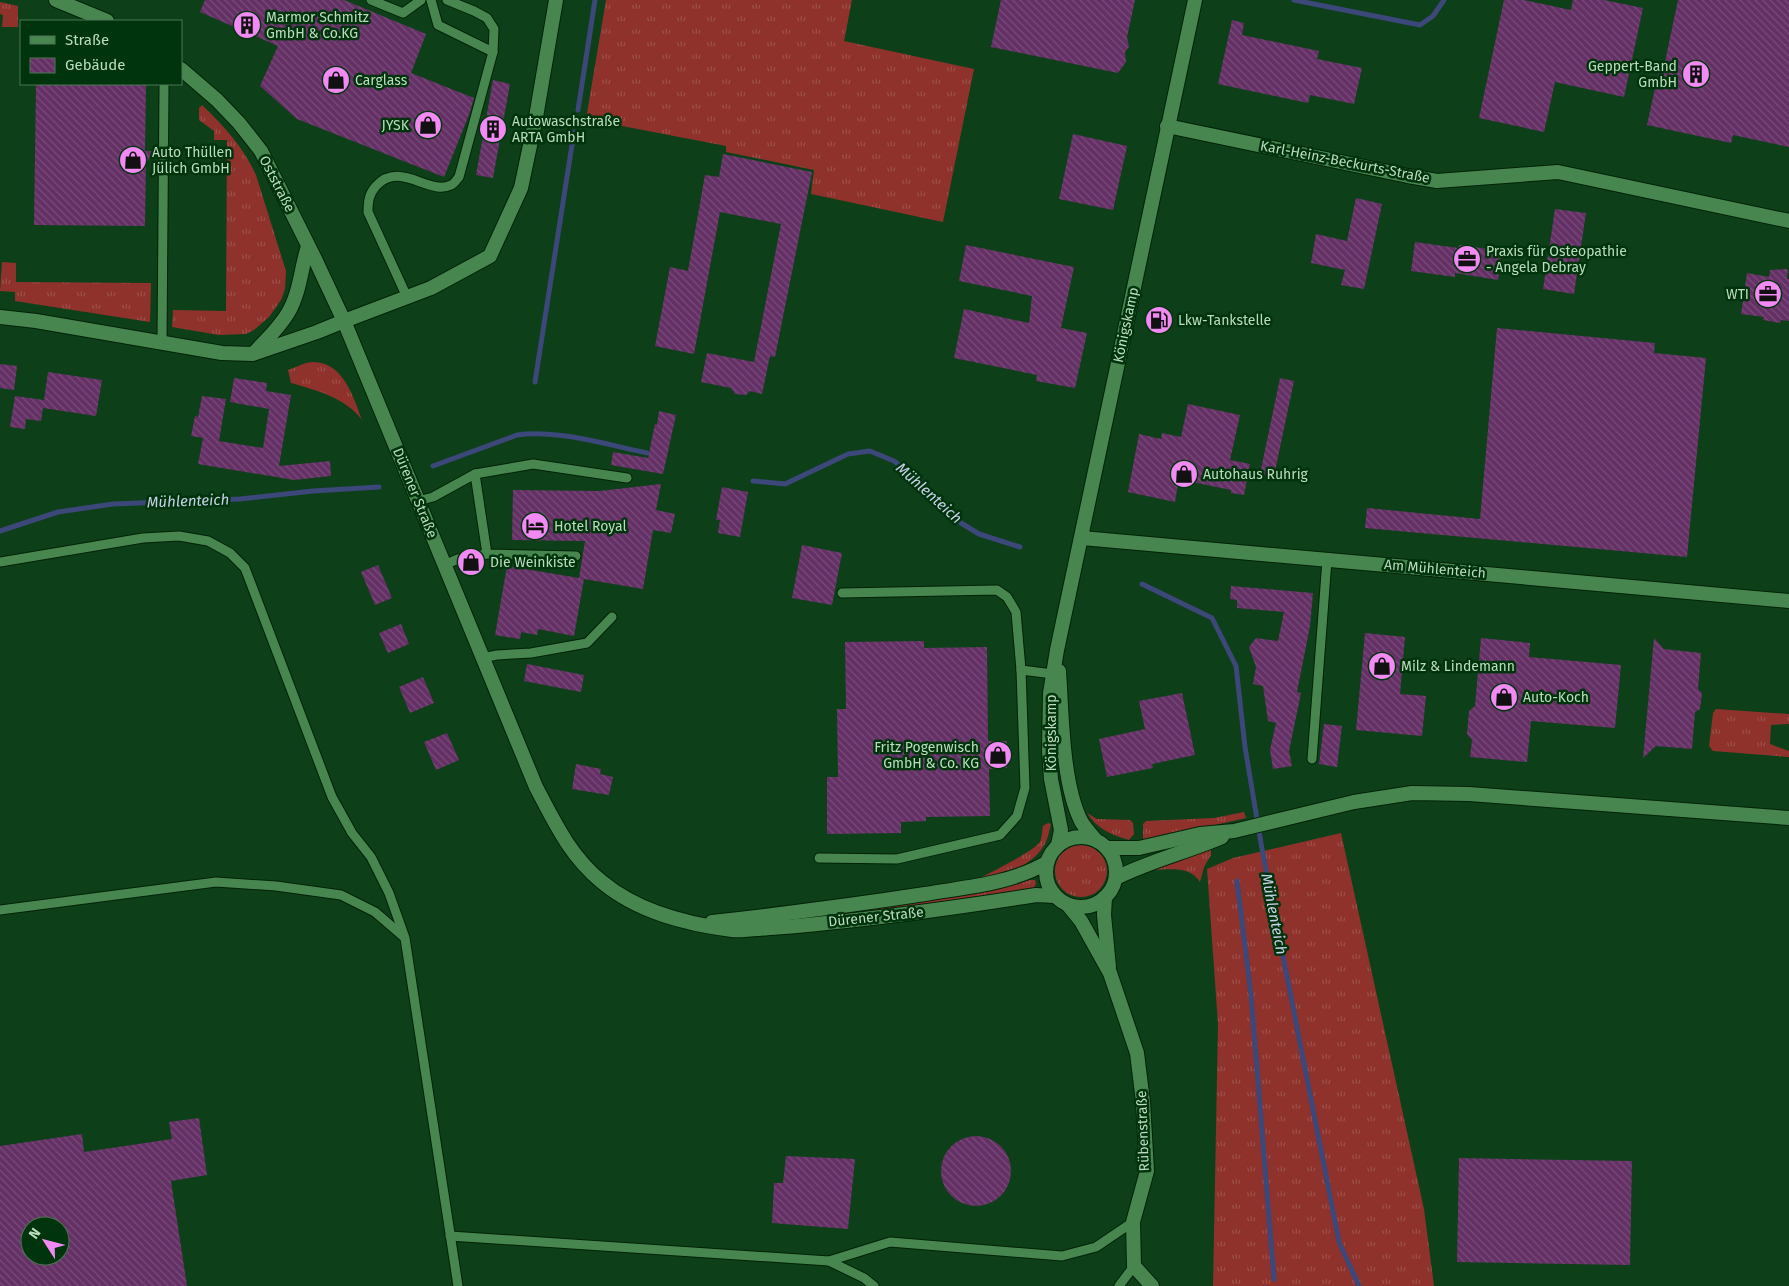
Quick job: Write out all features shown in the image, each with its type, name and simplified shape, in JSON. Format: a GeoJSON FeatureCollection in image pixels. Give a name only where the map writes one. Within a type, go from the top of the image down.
{"type":"FeatureCollection","features":[{"type":"Feature","properties":{"kind":"main road"},"geometry":{"type":"LineString","coordinates":[[56,0],[105,20]]}},
{"type":"Feature","properties":{"kind":"main road"},"geometry":{"type":"LineString","coordinates":[[0,317],[36,321],[222,353],[253,354],[317,332],[431,288],[490,256],[522,188],[556,0]]}},
{"type":"Feature","properties":{"kind":"main road","name":"Königskamp"},"geometry":{"type":"LineString","coordinates":[[1058,845],[1061,830],[1051,780],[1049,750],[1050,693],[1053,674],[1194,0]]}},
{"type":"Feature","properties":{"kind":"main road","name":"Oststraße"},"geometry":{"type":"LineString","coordinates":[[182,70],[217,100],[239,123],[261,151],[344,321]]}},
{"type":"Feature","properties":{"kind":"main road","name":"Karl-Heinz-Beckurts-Straße"},"geometry":{"type":"LineString","coordinates":[[1167,126],[1408,176],[1437,180],[1558,172],[1789,221]]}},
{"type":"Feature","properties":{"kind":"main road"},"geometry":{"type":"LineString","coordinates":[[253,354],[281,324],[288,312],[298,286],[308,246]]}},
{"type":"Feature","properties":{"kind":"main road","name":"Dürener Straße"},"geometry":{"type":"LineString","coordinates":[[344,321],[536,786],[562,837],[580,860],[602,882],[625,899],[653,911],[697,924],[734,930],[793,927],[915,914],[1036,895],[1054,896]]}},
{"type":"Feature","properties":{"kind":"main road","name":"Am Mühlenteich"},"geometry":{"type":"LineString","coordinates":[[1082,538],[1789,601]]}},
{"type":"Feature","properties":{"kind":"main road","name":"Königskamp"},"geometry":{"type":"LineString","coordinates":[[1057,650],[1069,780],[1076,810],[1082,823],[1095,839]]}},
{"type":"Feature","properties":{"kind":"main road"},"geometry":{"type":"LineString","coordinates":[[1106,848],[1138,848],[1200,834],[1239,830],[1354,802],[1412,793],[1469,794],[1789,818]]}},
{"type":"Feature","properties":{"kind":"main road"},"geometry":{"type":"LineString","coordinates":[[1116,878],[1144,864],[1203,845],[1239,830]]}},
{"type":"Feature","properties":{"kind":"main road"},"geometry":{"type":"LineString","coordinates":[[1069,838],[1095,839],[1106,848],[1115,862],[1116,878],[1112,889],[1098,903],[1088,907],[1068,905],[1054,896],[1045,875],[1046,863],[1058,845],[1069,838]]}},
{"type":"Feature","properties":{"kind":"main road","name":"Dürener Straße"},"geometry":{"type":"LineString","coordinates":[[697,924],[876,902],[991,883],[1031,872],[1046,863]]}},
{"type":"Feature","properties":{"kind":"main road","name":"Rübenstraße"},"geometry":{"type":"LineString","coordinates":[[1106,897],[1104,915],[1110,973]]}},
{"type":"Feature","properties":{"kind":"main road","name":"Rübenstraße"},"geometry":{"type":"LineString","coordinates":[[1068,905],[1081,921],[1110,973],[1137,1053],[1143,1102],[1146,1171],[1133,1222],[1134,1266]]}},
{"type":"Feature","properties":{"kind":"main road"},"geometry":{"type":"LineString","coordinates":[[1134,1266],[1152,1286]]}},
{"type":"Feature","properties":{"kind":"lane"},"geometry":{"type":"LineString","coordinates":[[371,0],[403,13],[420,0]]}},
{"type":"Feature","properties":{"kind":"lane"},"geometry":{"type":"LineString","coordinates":[[431,0],[438,25],[493,52]]}},
{"type":"Feature","properties":{"kind":"lane"},"geometry":{"type":"LineString","coordinates":[[407,297],[368,212],[368,200],[373,190],[388,178],[400,176],[440,187],[451,185],[459,177],[493,52],[494,29],[487,18],[446,0]]}},
{"type":"Feature","properties":{"kind":"lane"},"geometry":{"type":"LineString","coordinates":[[162,343],[164,86]]}},
{"type":"Feature","properties":{"kind":"lane"},"geometry":{"type":"LineString","coordinates":[[418,501],[433,497],[475,474],[533,464],[627,478]]}},
{"type":"Feature","properties":{"kind":"lane"},"geometry":{"type":"LineString","coordinates":[[475,474],[487,554]]}},
{"type":"Feature","properties":{"kind":"lane"},"geometry":{"type":"LineString","coordinates":[[0,562],[143,538],[179,536],[208,542],[230,553],[245,568],[332,796],[352,833],[371,857],[389,892],[405,938],[458,1286]]}},
{"type":"Feature","properties":{"kind":"lane"},"geometry":{"type":"LineString","coordinates":[[444,565],[458,559],[487,554],[576,556]]}},
{"type":"Feature","properties":{"kind":"lane"},"geometry":{"type":"LineString","coordinates":[[1312,760],[1327,560]]}},
{"type":"Feature","properties":{"kind":"lane"},"geometry":{"type":"LineString","coordinates":[[819,858],[897,859],[1000,835],[1017,816],[1025,788],[1021,670],[1016,612],[1007,596],[997,590],[842,593]]}},
{"type":"Feature","properties":{"kind":"lane"},"geometry":{"type":"LineString","coordinates":[[482,658],[531,653],[588,643],[612,617]]}},
{"type":"Feature","properties":{"kind":"lane"},"geometry":{"type":"LineString","coordinates":[[1021,670],[1053,674]]}},
{"type":"Feature","properties":{"kind":"lane"},"geometry":{"type":"LineString","coordinates":[[0,910],[216,882],[276,886],[341,895],[374,912],[405,938]]}},
{"type":"Feature","properties":{"kind":"lane"},"geometry":{"type":"LineString","coordinates":[[450,1236],[828,1261],[890,1242],[1062,1256],[1096,1247],[1133,1222]]}},
{"type":"Feature","properties":{"kind":"lane"},"geometry":{"type":"LineString","coordinates":[[828,1261],[864,1278],[874,1286]]}},
{"type":"Feature","properties":{"kind":"lane"},"geometry":{"type":"LineString","coordinates":[[1119,1286],[1134,1266]]}},
{"type":"Feature","properties":{"kind":"green space"},"geometry":{"type":"Polygon","coordinates":[[[606,0],[852,0],[844,41],[974,69],[943,222],[811,194],[814,170],[726,152],[726,146],[586,119],[606,0]]]}},
{"type":"Feature","properties":{"kind":"green space"},"geometry":{"type":"Polygon","coordinates":[[[0,2],[18,6],[18,27],[2,27],[3,15],[0,14],[0,2]]]}},
{"type":"Feature","properties":{"kind":"green space"},"geometry":{"type":"Polygon","coordinates":[[[202,105],[233,138],[251,165],[256,175],[286,271],[285,289],[281,300],[269,317],[254,330],[246,334],[219,335],[172,327],[173,310],[226,311],[227,140],[214,140],[214,131],[199,120],[199,108],[202,105]]]}},
{"type":"Feature","properties":{"kind":"green space"},"geometry":{"type":"Polygon","coordinates":[[[2,262],[16,263],[16,282],[151,283],[150,322],[15,301],[15,292],[0,291],[2,262]]]}},
{"type":"Feature","properties":{"kind":"green space"},"geometry":{"type":"Polygon","coordinates":[[[313,362],[332,368],[339,374],[355,401],[362,420],[339,400],[291,383],[288,370],[313,362]]]}},
{"type":"Feature","properties":{"kind":"green space"},"geometry":{"type":"Polygon","coordinates":[[[1716,709],[1789,714],[1789,724],[1771,725],[1770,744],[1789,751],[1789,757],[1713,751],[1709,746],[1713,713],[1716,709]]]}},
{"type":"Feature","properties":{"kind":"green space"},"geometry":{"type":"Polygon","coordinates":[[[1244,812],[1246,818],[1153,839],[1143,839],[1143,824],[1146,821],[1214,818],[1244,812]]]}},
{"type":"Feature","properties":{"kind":"green space"},"geometry":{"type":"Polygon","coordinates":[[[1087,813],[1097,819],[1130,820],[1133,823],[1134,834],[1129,840],[1111,833],[1095,823],[1087,813]]]}},
{"type":"Feature","properties":{"kind":"green space"},"geometry":{"type":"Polygon","coordinates":[[[1048,823],[1051,824],[1046,841],[1037,855],[1030,861],[1013,870],[976,880],[1036,846],[1041,840],[1043,826],[1048,823]]]}},
{"type":"Feature","properties":{"kind":"green space"},"geometry":{"type":"Polygon","coordinates":[[[1341,833],[1424,1209],[1434,1286],[1213,1286],[1218,1024],[1207,869],[1233,858],[1341,833]]]}},
{"type":"Feature","properties":{"kind":"green space"},"geometry":{"type":"Polygon","coordinates":[[[1081,845],[1091,847],[1099,853],[1105,861],[1107,871],[1105,881],[1099,889],[1091,895],[1081,897],[1071,895],[1063,889],[1057,881],[1055,871],[1057,861],[1063,853],[1071,847],[1081,845]]]}},
{"type":"Feature","properties":{"kind":"green space"},"geometry":{"type":"Polygon","coordinates":[[[1211,849],[1211,855],[1204,867],[1200,882],[1190,873],[1184,871],[1172,869],[1151,870],[1211,849]]]}},
{"type":"Feature","properties":{"kind":"green space"},"geometry":{"type":"Polygon","coordinates":[[[1035,880],[1034,888],[972,900],[845,916],[842,912],[947,896],[1035,880]]]}},
{"type":"Feature","properties":{"kind":"building","name":"Carglass"},"geometry":{"type":"Polygon","coordinates":[[[205,0],[344,0],[426,34],[411,73],[474,98],[444,177],[297,119],[260,86],[278,46],[200,12],[205,0]]]}},
{"type":"Feature","properties":{"kind":"building"},"geometry":{"type":"Polygon","coordinates":[[[1001,0],[1135,0],[1127,37],[1129,47],[1125,52],[1126,62],[1118,73],[991,47],[1001,0]]]}},
{"type":"Feature","properties":{"kind":"building"},"geometry":{"type":"Polygon","coordinates":[[[1504,0],[1524,0],[1571,10],[1573,0],[1604,0],[1643,8],[1624,97],[1555,82],[1544,132],[1479,118],[1504,0]]]}},
{"type":"Feature","properties":{"kind":"building","name":"Geppert-Band GmbH"},"geometry":{"type":"Polygon","coordinates":[[[1678,0],[1789,0],[1789,147],[1733,135],[1731,143],[1647,125],[1659,70],[1663,71],[1678,0]]]}},
{"type":"Feature","properties":{"kind":"building"},"geometry":{"type":"Polygon","coordinates":[[[1232,20],[1244,23],[1242,35],[1319,51],[1317,59],[1362,68],[1354,104],[1310,95],[1308,103],[1218,84],[1232,20]]]}},
{"type":"Feature","properties":{"kind":"building","name":"Autowaschstraße ARTA GmbH"},"geometry":{"type":"Polygon","coordinates":[[[493,80],[510,84],[493,178],[476,175],[493,80]]]}},
{"type":"Feature","properties":{"kind":"building"},"geometry":{"type":"Polygon","coordinates":[[[36,85],[146,85],[145,151],[155,151],[146,163],[145,226],[34,225],[36,85]]]}},
{"type":"Feature","properties":{"kind":"building"},"geometry":{"type":"Polygon","coordinates":[[[1073,134],[1127,146],[1113,210],[1059,199],[1073,134]]]}},
{"type":"Feature","properties":{"kind":"building"},"geometry":{"type":"Polygon","coordinates":[[[723,154],[812,172],[775,357],[770,356],[762,394],[750,391],[746,395],[735,394],[731,388],[701,382],[707,353],[754,362],[781,224],[720,212],[694,354],[655,346],[670,267],[688,271],[705,175],[719,177],[723,154]]]}},
{"type":"Feature","properties":{"kind":"building"},"geometry":{"type":"Polygon","coordinates":[[[1356,198],[1382,204],[1364,289],[1341,285],[1345,270],[1311,263],[1316,234],[1347,241],[1356,198]]]}},
{"type":"Feature","properties":{"kind":"building"},"geometry":{"type":"Polygon","coordinates":[[[1555,209],[1586,213],[1574,294],[1543,289],[1555,209]]]}},
{"type":"Feature","properties":{"kind":"building"},"geometry":{"type":"Polygon","coordinates":[[[1415,242],[1458,248],[1459,245],[1502,251],[1498,280],[1455,273],[1455,277],[1411,271],[1415,242]]]}},
{"type":"Feature","properties":{"kind":"building"},"geometry":{"type":"Polygon","coordinates":[[[966,245],[1074,267],[1061,328],[1087,333],[1075,388],[1036,381],[1037,375],[954,358],[964,309],[1029,323],[1032,296],[959,281],[966,245]]]}},
{"type":"Feature","properties":{"kind":"building","name":"WTI"},"geometry":{"type":"Polygon","coordinates":[[[1788,269],[1789,321],[1781,320],[1780,323],[1763,320],[1764,317],[1741,314],[1747,273],[1769,277],[1770,270],[1788,269]]]}},
{"type":"Feature","properties":{"kind":"building"},"geometry":{"type":"Polygon","coordinates":[[[1497,328],[1655,343],[1654,353],[1706,358],[1687,557],[1365,528],[1367,508],[1480,519],[1497,328]]]}},
{"type":"Feature","properties":{"kind":"building"},"geometry":{"type":"Polygon","coordinates":[[[0,364],[17,366],[14,390],[0,388],[0,364]]]}},
{"type":"Feature","properties":{"kind":"building"},"geometry":{"type":"Polygon","coordinates":[[[48,372],[102,380],[96,416],[43,408],[41,421],[26,419],[25,429],[10,427],[15,396],[44,400],[48,372]]]}},
{"type":"Feature","properties":{"kind":"building"},"geometry":{"type":"Polygon","coordinates":[[[234,378],[267,383],[266,391],[291,395],[279,466],[330,461],[331,476],[294,480],[198,464],[203,438],[191,436],[195,416],[198,417],[202,396],[226,399],[219,441],[263,448],[269,409],[230,402],[234,378]]]}},
{"type":"Feature","properties":{"kind":"building"},"geometry":{"type":"Polygon","coordinates":[[[1280,378],[1294,381],[1274,476],[1260,474],[1280,378]]]}},
{"type":"Feature","properties":{"kind":"building"},"geometry":{"type":"Polygon","coordinates":[[[1188,404],[1240,415],[1230,460],[1250,464],[1244,495],[1231,493],[1231,490],[1192,482],[1191,487],[1178,484],[1175,502],[1128,492],[1139,434],[1161,439],[1162,433],[1181,437],[1188,404]]]}},
{"type":"Feature","properties":{"kind":"building"},"geometry":{"type":"Polygon","coordinates":[[[659,411],[676,415],[663,474],[611,465],[613,452],[648,458],[659,411]]]}},
{"type":"Feature","properties":{"kind":"building"},"geometry":{"type":"Polygon","coordinates":[[[661,484],[656,510],[675,514],[671,533],[653,530],[643,589],[584,579],[574,636],[538,629],[537,635],[521,632],[520,639],[495,635],[507,566],[579,578],[585,541],[512,540],[513,490],[600,491],[661,484]]]}},
{"type":"Feature","properties":{"kind":"building"},"geometry":{"type":"Polygon","coordinates":[[[722,487],[748,492],[740,537],[718,533],[720,520],[716,520],[722,487]]]}},
{"type":"Feature","properties":{"kind":"building"},"geometry":{"type":"Polygon","coordinates":[[[802,545],[842,553],[832,605],[792,598],[802,545]]]}},
{"type":"Feature","properties":{"kind":"building"},"geometry":{"type":"Polygon","coordinates":[[[378,565],[392,598],[375,605],[361,572],[378,565]]]}},
{"type":"Feature","properties":{"kind":"building"},"geometry":{"type":"Polygon","coordinates":[[[1231,586],[1313,593],[1310,626],[1297,692],[1301,693],[1289,751],[1292,766],[1273,769],[1270,750],[1276,723],[1268,721],[1263,686],[1253,684],[1256,667],[1249,647],[1256,638],[1278,641],[1284,612],[1237,608],[1237,600],[1230,599],[1231,586]]]}},
{"type":"Feature","properties":{"kind":"building"},"geometry":{"type":"Polygon","coordinates":[[[401,624],[409,644],[388,653],[379,633],[401,624]]]}},
{"type":"Feature","properties":{"kind":"building","name":"Milz & Lindemann"},"geometry":{"type":"Polygon","coordinates":[[[1365,633],[1405,637],[1400,694],[1426,696],[1422,736],[1356,730],[1365,633]]]}},
{"type":"Feature","properties":{"kind":"building"},"geometry":{"type":"Polygon","coordinates":[[[1481,638],[1530,643],[1529,657],[1621,665],[1615,728],[1531,721],[1527,762],[1470,757],[1472,740],[1467,734],[1469,711],[1475,706],[1481,638]]]}},
{"type":"Feature","properties":{"kind":"building"},"geometry":{"type":"Polygon","coordinates":[[[1654,638],[1664,649],[1701,653],[1698,689],[1702,693],[1700,709],[1695,712],[1692,749],[1656,746],[1643,758],[1654,638]]]}},
{"type":"Feature","properties":{"kind":"building"},"geometry":{"type":"Polygon","coordinates":[[[924,641],[924,648],[987,647],[988,741],[1007,741],[1007,768],[989,769],[990,816],[926,817],[926,821],[901,822],[901,833],[827,834],[827,777],[838,777],[837,709],[846,709],[845,642],[924,641]]]}},
{"type":"Feature","properties":{"kind":"building"},"geometry":{"type":"Polygon","coordinates":[[[527,664],[584,675],[581,692],[524,681],[527,664]]]}},
{"type":"Feature","properties":{"kind":"building"},"geometry":{"type":"Polygon","coordinates":[[[423,677],[434,703],[410,713],[399,687],[423,677]]]}},
{"type":"Feature","properties":{"kind":"building"},"geometry":{"type":"Polygon","coordinates":[[[1182,693],[1195,755],[1152,764],[1153,768],[1107,777],[1099,739],[1145,729],[1139,701],[1182,693]]]}},
{"type":"Feature","properties":{"kind":"building"},"geometry":{"type":"Polygon","coordinates":[[[1324,724],[1342,726],[1337,767],[1319,764],[1324,724]]]}},
{"type":"Feature","properties":{"kind":"building"},"geometry":{"type":"Polygon","coordinates":[[[447,733],[459,760],[436,770],[424,742],[447,733]]]}},
{"type":"Feature","properties":{"kind":"building"},"geometry":{"type":"Polygon","coordinates":[[[576,764],[601,769],[600,774],[613,777],[609,795],[572,789],[576,764]]]}},
{"type":"Feature","properties":{"kind":"building"},"geometry":{"type":"Polygon","coordinates":[[[199,1118],[207,1175],[171,1181],[187,1286],[0,1286],[0,1146],[82,1134],[84,1152],[172,1139],[169,1122],[199,1118]]]}},
{"type":"Feature","properties":{"kind":"building"},"geometry":{"type":"Polygon","coordinates":[[[983,1136],[996,1142],[1005,1151],[1009,1157],[1011,1171],[1009,1185],[1001,1196],[990,1204],[969,1206],[962,1204],[951,1196],[943,1185],[941,1164],[943,1157],[951,1146],[962,1138],[983,1136]]]}},
{"type":"Feature","properties":{"kind":"building"},"geometry":{"type":"Polygon","coordinates":[[[786,1156],[855,1159],[848,1229],[772,1223],[774,1183],[783,1183],[786,1156]]]}},
{"type":"Feature","properties":{"kind":"building"},"geometry":{"type":"Polygon","coordinates":[[[1459,1158],[1632,1161],[1630,1265],[1457,1262],[1459,1158]]]}},
{"type":"Feature","properties":{"kind":"waterway"},"geometry":{"type":"LineString","coordinates":[[578,110],[595,0]]}},
{"type":"Feature","properties":{"kind":"waterway"},"geometry":{"type":"LineString","coordinates":[[1294,0],[1420,25],[1433,16],[1444,0]]}},
{"type":"Feature","properties":{"kind":"waterway"},"geometry":{"type":"LineString","coordinates":[[535,382],[574,132]]}},
{"type":"Feature","properties":{"kind":"waterway","name":"Mühlenteich"},"geometry":{"type":"LineString","coordinates":[[433,466],[517,435],[532,434],[565,436],[647,453]]}},
{"type":"Feature","properties":{"kind":"waterway","name":"Mühlenteich"},"geometry":{"type":"LineString","coordinates":[[753,481],[785,484],[848,454],[870,451],[894,461],[923,484],[953,518],[979,534],[1020,547]]}},
{"type":"Feature","properties":{"kind":"waterway","name":"Mühlenteich"},"geometry":{"type":"LineString","coordinates":[[0,531],[58,512],[113,504],[240,499],[313,491],[379,487]]}},
{"type":"Feature","properties":{"kind":"waterway","name":"Mühlenteich"},"geometry":{"type":"LineString","coordinates":[[1142,584],[1212,618],[1236,666],[1245,747],[1262,849],[1339,1242],[1359,1286]]}},
{"type":"Feature","properties":{"kind":"waterway"},"geometry":{"type":"LineString","coordinates":[[1237,881],[1251,995],[1274,1279]]}},
{"type":"Feature","properties":{"kind":"place","name":"Marmor Schmitz GmbH & Co.KG"},"geometry":{"type":"Point","coordinates":[247,25]}},
{"type":"Feature","properties":{"kind":"place","name":"Geppert-Band GmbH"},"geometry":{"type":"Point","coordinates":[1696,74]}},
{"type":"Feature","properties":{"kind":"place","name":"Carglass"},"geometry":{"type":"Point","coordinates":[336,80]}},
{"type":"Feature","properties":{"kind":"place","name":"JYSK"},"geometry":{"type":"Point","coordinates":[428,125]}},
{"type":"Feature","properties":{"kind":"place","name":"Autowaschstraße ARTA GmbH"},"geometry":{"type":"Point","coordinates":[493,129]}},
{"type":"Feature","properties":{"kind":"place","name":"Auto Thüllen Jülich GmbH"},"geometry":{"type":"Point","coordinates":[133,160]}},
{"type":"Feature","properties":{"kind":"place","name":"Praxis für Osteopathie - Angela Debray"},"geometry":{"type":"Point","coordinates":[1467,259]}},
{"type":"Feature","properties":{"kind":"place","name":"WTI"},"geometry":{"type":"Point","coordinates":[1768,294]}},
{"type":"Feature","properties":{"kind":"place","name":"Lkw-Tankstelle"},"geometry":{"type":"Point","coordinates":[1159,320]}},
{"type":"Feature","properties":{"kind":"place","name":"Autohaus Ruhrig"},"geometry":{"type":"Point","coordinates":[1184,474]}},
{"type":"Feature","properties":{"kind":"place","name":"Hotel Royal"},"geometry":{"type":"Point","coordinates":[535,526]}},
{"type":"Feature","properties":{"kind":"place","name":"Die Weinkiste"},"geometry":{"type":"Point","coordinates":[471,562]}},
{"type":"Feature","properties":{"kind":"place","name":"Milz & Lindemann"},"geometry":{"type":"Point","coordinates":[1382,666]}},
{"type":"Feature","properties":{"kind":"place","name":"Auto-Koch"},"geometry":{"type":"Point","coordinates":[1504,697]}},
{"type":"Feature","properties":{"kind":"place","name":"Fritz Pogenwisch GmbH & Co. KG"},"geometry":{"type":"Point","coordinates":[998,755]}}]}
